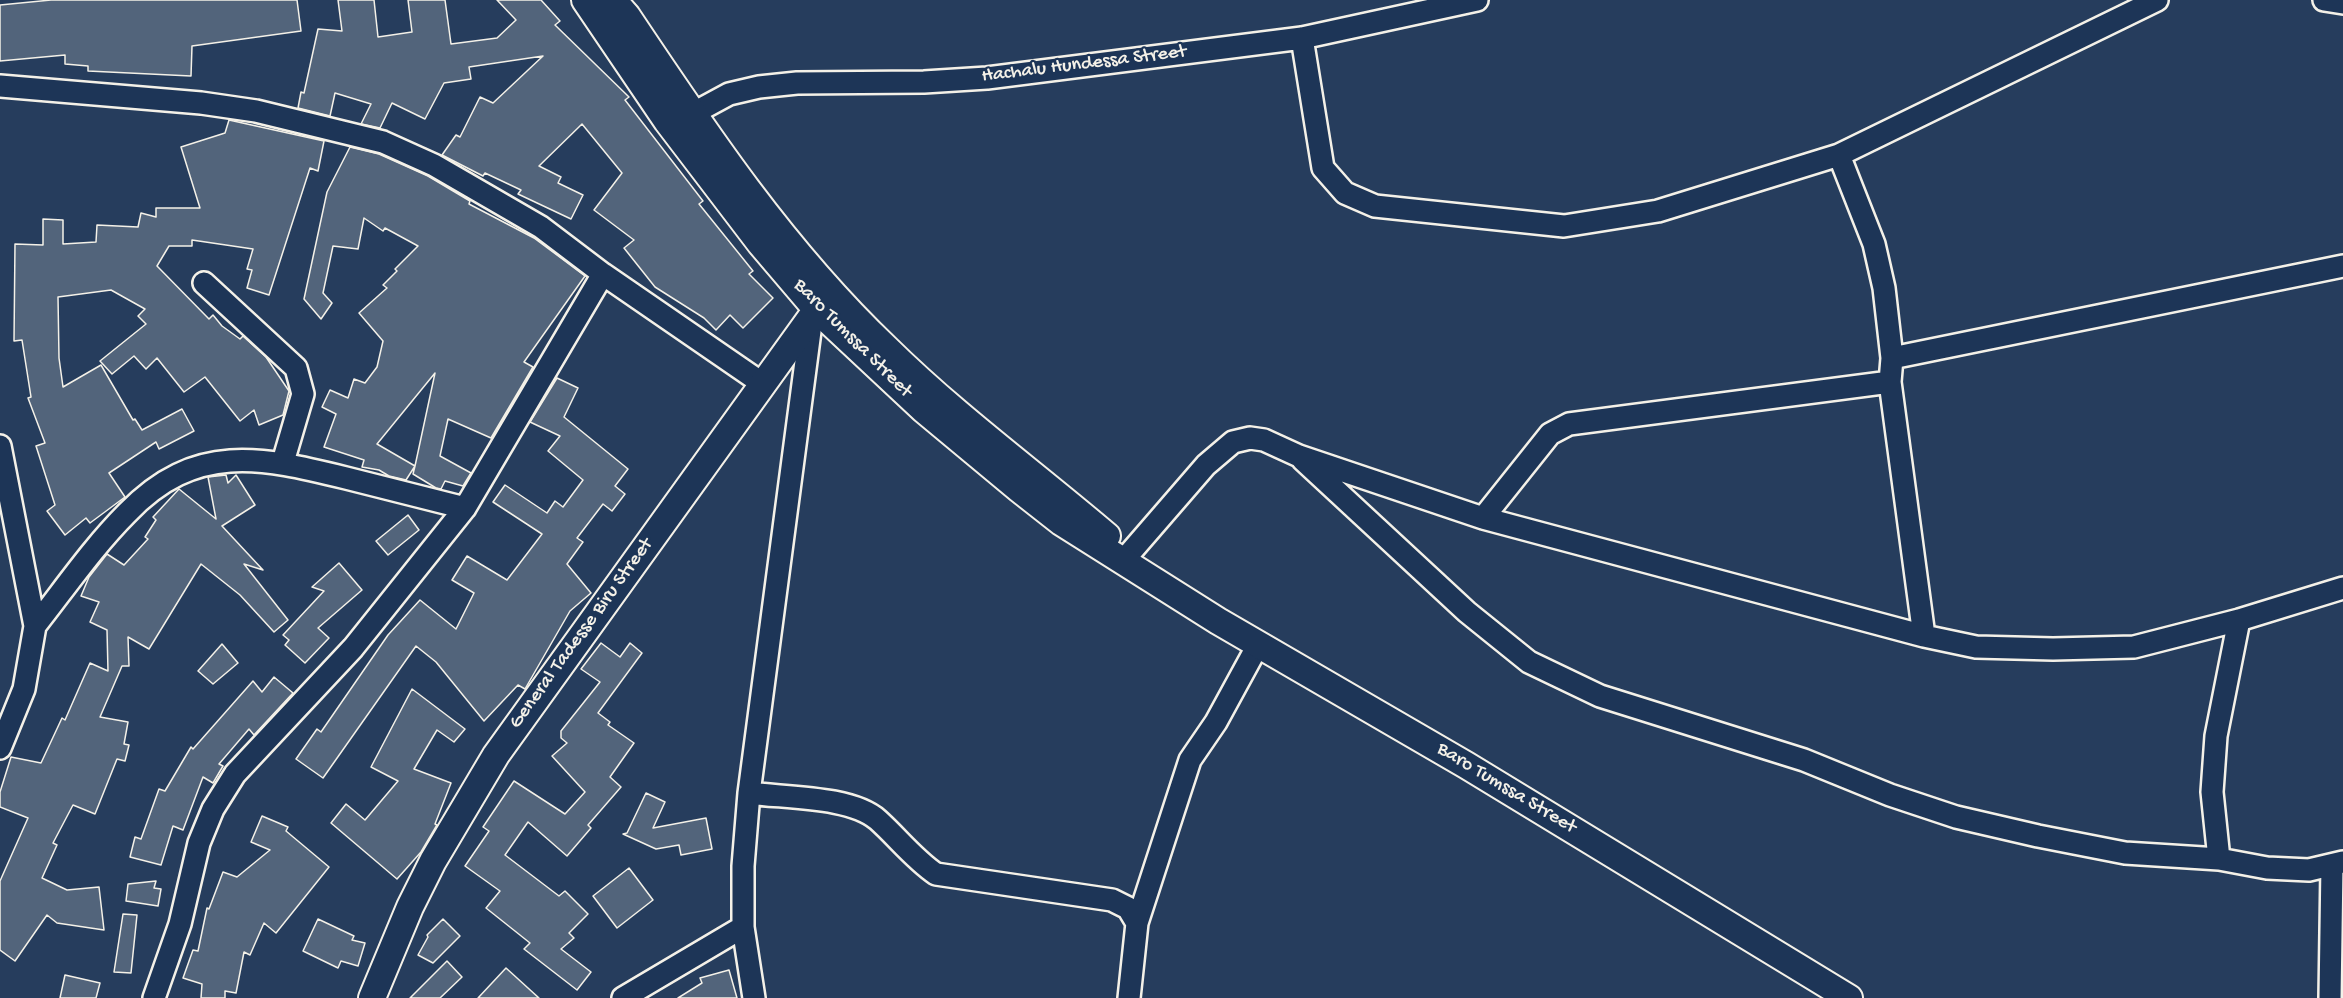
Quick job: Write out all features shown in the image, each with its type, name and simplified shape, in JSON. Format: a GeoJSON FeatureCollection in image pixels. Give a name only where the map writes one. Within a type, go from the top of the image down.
{"type":"FeatureCollection","features":[{"type":"Feature","properties":{"kind":"street","name":"Baro Tumssa Street"},"geometry":{"type":"LineString","coordinates":[[585,0],[668,121],[760,243],[820,307],[924,410],[1019,489],[1061,522],[1258,645],[1466,765],[1849,998]]}},
{"type":"Feature","properties":{"kind":"street","name":"Baro Tumssa Street"},"geometry":{"type":"LineString","coordinates":[[613,0],[627,16],[692,114],[768,217],[820,307],[926,386],[1130,554],[1161,584]]}},
{"type":"Feature","properties":{"kind":"street","name":"Hachalu Hundessa Street"},"geometry":{"type":"LineString","coordinates":[[692,114],[729,94],[759,87],[797,83],[914,82],[987,78],[1302,38],[1477,0]]}},
{"type":"Feature","properties":{"kind":"street"},"geometry":{"type":"LineString","coordinates":[[1302,38],[1323,168],[1345,193],[1375,206],[1564,226],[1658,211],[1839,155],[2157,0]]}},
{"type":"Feature","properties":{"kind":"street"},"geometry":{"type":"LineString","coordinates":[[2324,0],[2343,3]]}},
{"type":"Feature","properties":{"kind":"street"},"geometry":{"type":"LineString","coordinates":[[0,86],[201,103],[256,111],[383,142],[434,165],[541,227],[603,274],[763,384]]}},
{"type":"Feature","properties":{"kind":"street"},"geometry":{"type":"LineString","coordinates":[[1839,155],[1874,244],[1884,288],[1892,358],[1890,382],[1924,636]]}},
{"type":"Feature","properties":{"kind":"street"},"geometry":{"type":"LineString","coordinates":[[1892,358],[2343,266]]}},
{"type":"Feature","properties":{"kind":"street"},"geometry":{"type":"LineString","coordinates":[[154,998],[180,924],[199,843],[213,808],[235,774],[353,648],[465,508],[603,274]]}},
{"type":"Feature","properties":{"kind":"street"},"geometry":{"type":"LineString","coordinates":[[204,283],[296,368],[302,381],[303,394],[283,462]]}},
{"type":"Feature","properties":{"kind":"street","name":"General Tadesse Biru Street"},"geometry":{"type":"LineString","coordinates":[[372,998],[410,907],[433,861],[496,755],[820,307]]}},
{"type":"Feature","properties":{"kind":"street"},"geometry":{"type":"LineString","coordinates":[[754,998],[743,927],[743,866],[749,793],[820,307]]}},
{"type":"Feature","properties":{"kind":"street"},"geometry":{"type":"LineString","coordinates":[[1483,518],[1550,434],[1569,424],[1890,382]]}},
{"type":"Feature","properties":{"kind":"street"},"geometry":{"type":"LineString","coordinates":[[1130,554],[1206,465],[1233,442],[1250,438],[1264,440],[1299,456],[1483,518],[1924,636],[1976,647],[2053,649],[2134,647],[2239,620],[2343,588]]}},
{"type":"Feature","properties":{"kind":"street"},"geometry":{"type":"LineString","coordinates":[[0,446],[5,496],[35,626],[24,689],[0,748]]}},
{"type":"Feature","properties":{"kind":"street"},"geometry":{"type":"LineString","coordinates":[[1299,456],[1467,612],[1529,662],[1600,696],[1804,760],[1890,795],[1956,817],[2125,853],[2218,859],[2267,868],[2309,870],[2337,864],[2330,998]]}},
{"type":"Feature","properties":{"kind":"street"},"geometry":{"type":"LineString","coordinates":[[35,626],[127,512],[159,486],[189,470],[220,461],[248,459],[283,462],[465,508]]}},
{"type":"Feature","properties":{"kind":"street"},"geometry":{"type":"LineString","coordinates":[[2218,859],[2212,792],[2216,736],[2239,620]]}},
{"type":"Feature","properties":{"kind":"street"},"geometry":{"type":"LineString","coordinates":[[1129,998],[1137,923],[1190,760],[1216,722],[1258,645]]}},
{"type":"Feature","properties":{"kind":"street"},"geometry":{"type":"LineString","coordinates":[[749,793],[858,807],[878,819],[923,866],[936,874],[1112,900],[1128,908],[1137,923]]}},
{"type":"Feature","properties":{"kind":"street"},"geometry":{"type":"LineString","coordinates":[[623,998],[743,927]]}},
{"type":"Feature","properties":{"kind":"building"},"geometry":{"type":"Polygon","coordinates":[[[51,0],[297,0],[301,31],[192,46],[191,76],[88,71],[88,66],[65,64],[65,55],[0,61],[0,5],[51,0]]]}},
{"type":"Feature","properties":{"kind":"building"},"geometry":{"type":"Polygon","coordinates":[[[338,0],[374,0],[378,37],[412,32],[408,0],[445,0],[451,44],[497,38],[516,20],[497,0],[541,0],[560,21],[555,25],[629,97],[625,100],[703,201],[699,204],[753,271],[749,274],[773,298],[743,328],[730,315],[716,330],[704,318],[655,287],[624,248],[634,240],[594,210],[622,173],[582,124],[539,166],[561,177],[558,183],[583,195],[571,219],[518,194],[521,190],[485,173],[483,176],[442,155],[456,135],[460,137],[480,97],[493,103],[543,56],[469,67],[471,79],[444,83],[425,119],[392,103],[380,128],[361,124],[371,104],[335,93],[330,116],[298,108],[301,92],[304,93],[318,29],[342,31],[338,0]]]}},
{"type":"Feature","properties":{"kind":"building"},"geometry":{"type":"Polygon","coordinates":[[[229,120],[324,141],[318,171],[310,168],[269,295],[247,288],[252,270],[247,269],[253,249],[192,240],[192,246],[169,246],[157,266],[209,319],[213,315],[222,326],[240,339],[243,336],[266,357],[289,391],[283,415],[259,425],[254,410],[240,421],[205,377],[184,392],[157,358],[146,369],[134,356],[112,374],[100,361],[146,324],[138,316],[145,309],[111,290],[58,297],[59,358],[63,387],[101,365],[133,420],[135,419],[142,430],[182,409],[194,431],[159,449],[156,442],[109,473],[125,497],[90,523],[86,518],[65,535],[47,511],[55,505],[36,446],[45,443],[28,398],[31,397],[22,340],[14,341],[15,244],[43,245],[43,219],[63,220],[63,244],[96,242],[97,225],[138,227],[141,213],[156,217],[156,208],[200,208],[181,147],[225,133],[229,120]]]}},
{"type":"Feature","properties":{"kind":"building"},"geometry":{"type":"Polygon","coordinates":[[[350,147],[379,154],[428,176],[470,201],[469,204],[534,238],[585,276],[524,362],[533,367],[491,438],[448,419],[440,456],[471,473],[463,486],[445,481],[441,489],[436,488],[413,474],[415,466],[406,480],[389,476],[379,470],[362,467],[364,460],[324,447],[336,414],[322,407],[330,390],[348,398],[354,379],[365,383],[377,367],[383,341],[359,313],[387,288],[383,285],[418,246],[385,228],[383,231],[364,218],[358,249],[333,246],[323,293],[332,303],[321,319],[304,299],[327,192],[350,147]],[[435,373],[377,444],[415,466],[435,373]]]}},
{"type":"Feature","properties":{"kind":"building"},"geometry":{"type":"Polygon","coordinates":[[[557,378],[578,388],[564,417],[628,469],[615,486],[625,494],[612,511],[603,504],[577,538],[583,542],[567,564],[591,593],[570,611],[525,689],[518,685],[484,721],[436,662],[416,646],[323,778],[296,759],[317,729],[321,732],[388,635],[420,600],[456,629],[474,593],[452,580],[467,556],[507,580],[542,534],[493,502],[505,485],[547,513],[555,501],[563,507],[583,480],[548,451],[560,436],[530,422],[557,378]]]}},
{"type":"Feature","properties":{"kind":"building"},"geometry":{"type":"Polygon","coordinates":[[[226,475],[228,483],[236,475],[255,505],[222,526],[263,570],[244,564],[288,620],[274,632],[240,595],[201,564],[149,649],[128,637],[129,666],[122,666],[100,717],[128,722],[124,744],[129,745],[125,761],[117,759],[95,814],[73,805],[53,843],[57,845],[42,878],[67,890],[99,887],[104,930],[57,923],[47,915],[15,961],[0,950],[0,881],[28,818],[0,807],[0,792],[11,757],[41,763],[62,718],[65,720],[90,663],[108,671],[107,630],[90,622],[99,602],[81,596],[89,577],[107,554],[124,565],[148,539],[145,537],[156,520],[153,517],[179,489],[216,519],[208,477],[226,475]]]}},
{"type":"Feature","properties":{"kind":"building"},"geometry":{"type":"Polygon","coordinates":[[[408,515],[419,530],[388,555],[376,541],[408,515]]]}},
{"type":"Feature","properties":{"kind":"building"},"geometry":{"type":"Polygon","coordinates":[[[339,563],[362,590],[318,628],[329,638],[305,663],[285,645],[289,640],[283,635],[324,591],[312,587],[339,563]]]}},
{"type":"Feature","properties":{"kind":"building"},"geometry":{"type":"Polygon","coordinates":[[[601,643],[620,657],[630,643],[642,653],[598,713],[610,722],[608,725],[634,743],[610,777],[621,787],[588,825],[591,828],[567,856],[528,822],[505,855],[559,896],[565,891],[588,914],[569,933],[574,938],[561,949],[591,972],[577,990],[524,949],[530,943],[486,908],[500,891],[465,866],[489,831],[483,827],[514,781],[565,814],[585,792],[552,756],[567,743],[561,738],[561,731],[600,682],[581,669],[601,643]]]}},
{"type":"Feature","properties":{"kind":"building"},"geometry":{"type":"Polygon","coordinates":[[[222,644],[238,663],[213,684],[198,671],[222,644]]]}},
{"type":"Feature","properties":{"kind":"building"},"geometry":{"type":"Polygon","coordinates":[[[274,677],[293,693],[254,735],[249,729],[219,764],[223,766],[213,783],[203,777],[183,830],[173,826],[161,865],[130,857],[135,837],[141,839],[159,789],[165,791],[191,747],[193,749],[253,681],[262,692],[274,677]]]}},
{"type":"Feature","properties":{"kind":"building"},"geometry":{"type":"Polygon","coordinates":[[[412,689],[465,729],[454,742],[437,730],[414,769],[451,783],[435,824],[437,825],[421,852],[397,879],[331,823],[346,804],[365,820],[398,781],[371,767],[412,689]]]}},
{"type":"Feature","properties":{"kind":"building"},"geometry":{"type":"Polygon","coordinates":[[[646,793],[665,802],[653,828],[706,818],[712,849],[681,855],[679,845],[656,849],[623,834],[627,833],[646,793]]]}},
{"type":"Feature","properties":{"kind":"building"},"geometry":{"type":"Polygon","coordinates":[[[262,816],[288,827],[286,831],[329,867],[276,933],[264,923],[250,955],[244,952],[236,993],[225,991],[225,998],[201,998],[202,984],[183,978],[193,950],[198,951],[207,908],[209,909],[223,872],[237,877],[270,850],[251,842],[262,816]]]}},
{"type":"Feature","properties":{"kind":"building"},"geometry":{"type":"Polygon","coordinates":[[[629,868],[653,900],[617,928],[593,896],[629,868]]]}},
{"type":"Feature","properties":{"kind":"building"},"geometry":{"type":"Polygon","coordinates":[[[156,881],[154,888],[161,889],[158,906],[126,901],[128,884],[156,881]]]}},
{"type":"Feature","properties":{"kind":"building"},"geometry":{"type":"Polygon","coordinates":[[[123,914],[137,915],[131,973],[114,972],[123,914]]]}},
{"type":"Feature","properties":{"kind":"building"},"geometry":{"type":"Polygon","coordinates":[[[318,919],[354,936],[352,940],[365,943],[358,966],[341,961],[338,968],[303,951],[318,919]]]}},
{"type":"Feature","properties":{"kind":"building"},"geometry":{"type":"Polygon","coordinates":[[[443,919],[460,936],[433,963],[418,955],[427,935],[443,919]]]}},
{"type":"Feature","properties":{"kind":"building"},"geometry":{"type":"Polygon","coordinates":[[[447,961],[462,977],[440,998],[410,998],[447,961]]]}},
{"type":"Feature","properties":{"kind":"building"},"geometry":{"type":"Polygon","coordinates":[[[506,968],[539,998],[478,998],[506,968]]]}},
{"type":"Feature","properties":{"kind":"building"},"geometry":{"type":"Polygon","coordinates":[[[729,970],[737,998],[678,998],[702,983],[700,978],[729,970]]]}},
{"type":"Feature","properties":{"kind":"building"},"geometry":{"type":"Polygon","coordinates":[[[65,975],[100,983],[96,998],[60,998],[65,975]]]}}]}
